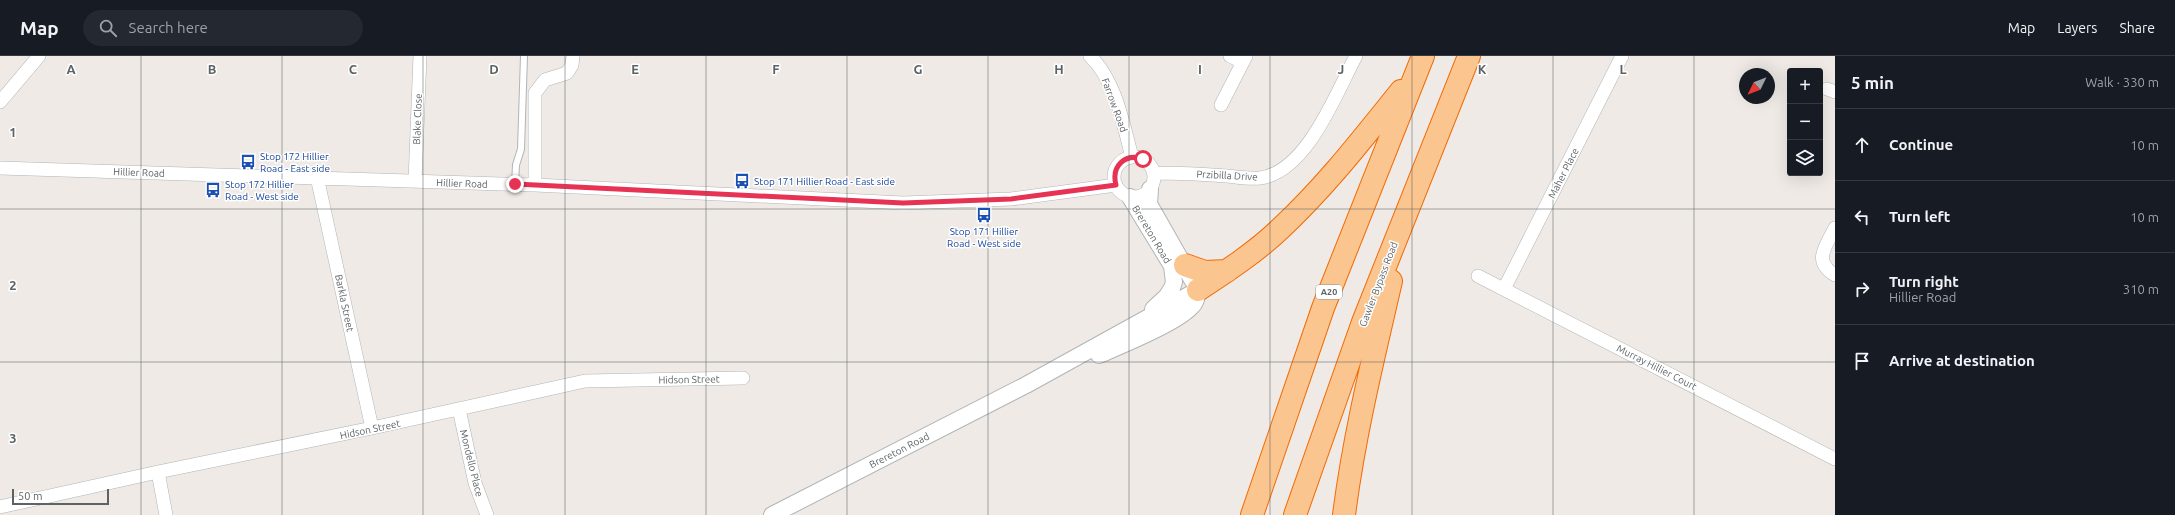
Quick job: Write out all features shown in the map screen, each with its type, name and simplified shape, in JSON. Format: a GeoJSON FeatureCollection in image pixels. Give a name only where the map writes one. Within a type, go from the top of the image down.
{"type":"FeatureCollection","features":[{"type":"Feature","properties":{"kind":"highway","name":"Gawler Bypass Road"},"geometry":{"type":"LineString","coordinates":[[1295,515],[1363,322],[1407,208],[1469,56]]}},
{"type":"Feature","properties":{"kind":"highway"},"geometry":{"type":"LineString","coordinates":[[1198,290],[1227,271],[1281,229],[1331,178],[1419,64]]}},
{"type":"Feature","properties":{"kind":"highway","name":"A20"},"geometry":{"type":"LineString","coordinates":[[1252,515],[1323,308],[1419,64]]}},
{"type":"Feature","properties":{"kind":"highway"},"geometry":{"type":"LineString","coordinates":[[1344,515],[1362,405],[1407,208]]}},
{"type":"Feature","properties":{"kind":"highway"},"geometry":{"type":"LineString","coordinates":[[1185,264],[1205,272],[1227,271]]}},
{"type":"Feature","properties":{"kind":"street"},"geometry":{"type":"LineString","coordinates":[[0,102],[39,56]]}},
{"type":"Feature","properties":{"kind":"street","name":"Blake Close"},"geometry":{"type":"LineString","coordinates":[[415,181],[420,56]]}},
{"type":"Feature","properties":{"kind":"street"},"geometry":{"type":"LineString","coordinates":[[535,185],[535,93],[545,80],[567,72],[572,65],[573,56]]}},
{"type":"Feature","properties":{"kind":"street","name":"Farrow Road"},"geometry":{"type":"LineString","coordinates":[[1090,56],[1099,65],[1110,86],[1122,120],[1132,157]]}},
{"type":"Feature","properties":{"kind":"street"},"geometry":{"type":"LineString","coordinates":[[1221,105],[1245,59],[1230,56]]}},
{"type":"Feature","properties":{"kind":"street","name":"Przibilla Drive"},"geometry":{"type":"LineString","coordinates":[[1154,173],[1259,178],[1286,168],[1311,140],[1356,56]]}},
{"type":"Feature","properties":{"kind":"street","name":"Maher Place"},"geometry":{"type":"LineString","coordinates":[[1504,289],[1622,56]]}},
{"type":"Feature","properties":{"kind":"street"},"geometry":{"type":"LineString","coordinates":[[1132,157],[1138,157],[1148,163],[1154,173],[1150,189],[1141,196],[1130,197],[1119,190],[1114,179],[1117,167],[1126,159],[1132,157]]}},
{"type":"Feature","properties":{"kind":"street","name":"Hillier Road"},"geometry":{"type":"LineString","coordinates":[[0,168],[515,184],[903,203],[1011,199],[1116,185]]}},
{"type":"Feature","properties":{"kind":"street","name":"Barkla Street"},"geometry":{"type":"LineString","coordinates":[[318,177],[372,428]]}},
{"type":"Feature","properties":{"kind":"street","name":"Brereton Road"},"geometry":{"type":"LineString","coordinates":[[1026,385],[1128,343],[1192,306],[1198,290],[1185,264],[1150,204],[1150,189]]}},
{"type":"Feature","properties":{"kind":"street","name":"Brereton Road"},"geometry":{"type":"LineString","coordinates":[[1130,197],[1172,266],[1174,274],[1172,288],[1167,296],[1132,327]]}},
{"type":"Feature","properties":{"kind":"street"},"geometry":{"type":"LineString","coordinates":[[1835,228],[1821,256],[1823,264],[1835,275]]}},
{"type":"Feature","properties":{"kind":"street","name":"Murray Hillier Court"},"geometry":{"type":"LineString","coordinates":[[1478,276],[1835,459]]}},
{"type":"Feature","properties":{"kind":"street","name":"Brereton Road"},"geometry":{"type":"LineString","coordinates":[[772,515],[1026,385],[1198,290]]}},
{"type":"Feature","properties":{"kind":"street","name":"Hidson Street"},"geometry":{"type":"LineString","coordinates":[[0,507],[585,381],[743,378]]}},
{"type":"Feature","properties":{"kind":"street","name":"Mondello Place"},"geometry":{"type":"LineString","coordinates":[[459,409],[475,483],[487,515]]}},
{"type":"Feature","properties":{"kind":"street"},"geometry":{"type":"LineString","coordinates":[[158,472],[166,515]]}},
{"type":"Feature","properties":{"kind":"lane"},"geometry":{"type":"LineString","coordinates":[[515,184],[516,164],[521,149],[524,56]]}},
{"type":"Feature","properties":{"kind":"place","name":"Stop 172 Hillier Road - East side"},"geometry":{"type":"Point","coordinates":[248,162]}},
{"type":"Feature","properties":{"kind":"place","name":"Stop 171 Hillier Road - East side"},"geometry":{"type":"Point","coordinates":[742,181]}},
{"type":"Feature","properties":{"kind":"place","name":"Stop 172 Hillier Road - West side"},"geometry":{"type":"Point","coordinates":[213,190]}},
{"type":"Feature","properties":{"kind":"place","name":"Stop 171 Hillier Road - West side"},"geometry":{"type":"Point","coordinates":[984,215]}},
{"type":"Feature","properties":{"kind":"route"},"geometry":{"type":"LineString","coordinates":[[515,184],[903,203],[967,202],[1011,199],[1087,187],[1116,185],[1114,173],[1120,162],[1132,157],[1143,159]]}}]}
